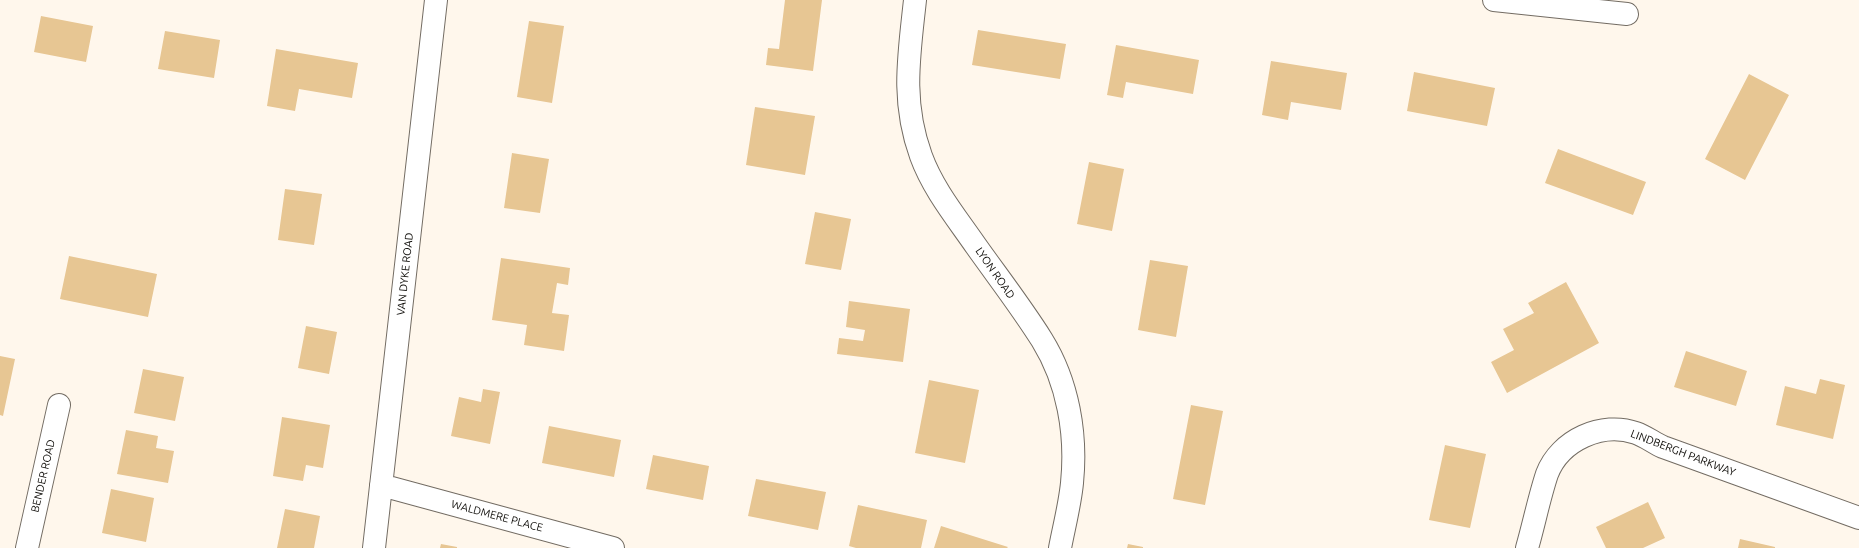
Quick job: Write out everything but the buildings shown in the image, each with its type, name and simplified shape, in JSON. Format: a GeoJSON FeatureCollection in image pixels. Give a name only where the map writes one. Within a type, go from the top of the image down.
{"type":"FeatureCollection","features":[{"type":"Feature","properties":{"kind":"street","name":"VAN DYKE ROAD"},"geometry":{"type":"LineString","coordinates":[[374,548],[436,0]]}},
{"type":"Feature","properties":{"kind":"street","name":"LYON ROAD"},"geometry":{"type":"LineString","coordinates":[[915,0],[907,73],[910,115],[921,156],[939,194],[1043,341],[1058,372],[1069,406],[1074,444],[1072,483],[1060,548]]}},
{"type":"Feature","properties":{"kind":"street"},"geometry":{"type":"LineString","coordinates":[[1494,0],[1627,14]]}},
{"type":"Feature","properties":{"kind":"street","name":"BENDER ROAD"},"geometry":{"type":"LineString","coordinates":[[27,548],[59,405]]}},
{"type":"Feature","properties":{"kind":"street","name":"LINDBERGH PARKWAY"},"geometry":{"type":"LineString","coordinates":[[1527,548],[1548,473],[1558,455],[1574,441],[1592,432],[1614,429],[1636,433],[1663,447],[1859,518]]}},
{"type":"Feature","properties":{"kind":"street","name":"WALDMERE PLACE"},"geometry":{"type":"LineString","coordinates":[[381,485],[613,548]]}}]}
